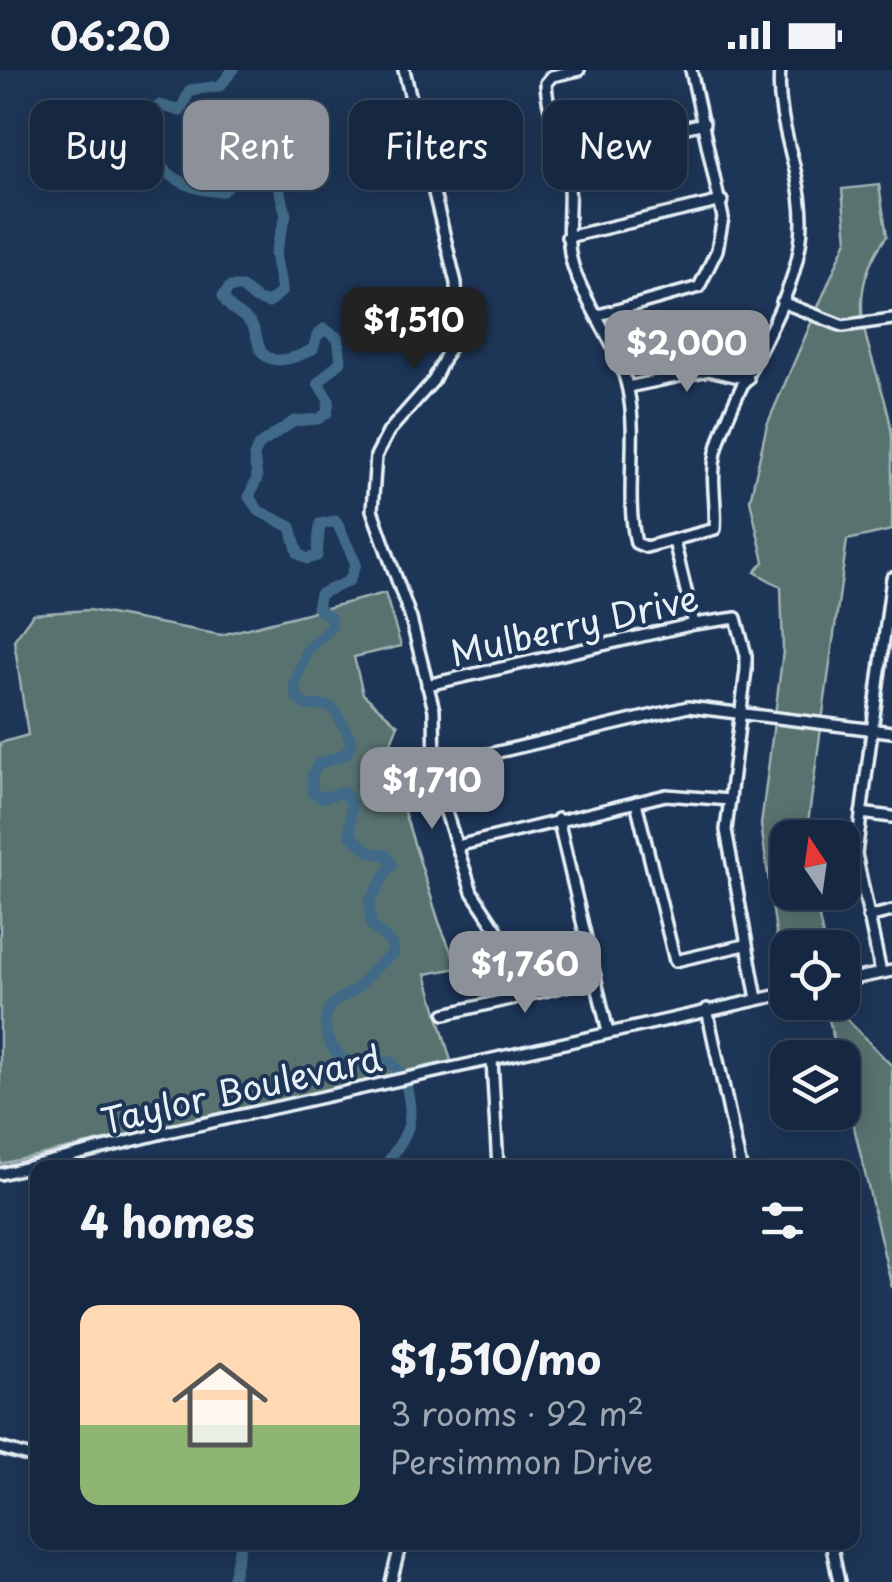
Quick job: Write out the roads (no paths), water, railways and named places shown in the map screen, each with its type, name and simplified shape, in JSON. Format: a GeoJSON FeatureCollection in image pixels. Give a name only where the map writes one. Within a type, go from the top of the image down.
{"type":"FeatureCollection","features":[{"type":"Feature","properties":{"kind":"street"},"geometry":{"type":"LineString","coordinates":[[404,70],[456,283],[457,312],[451,342],[433,380],[389,431],[376,456],[370,490],[376,528],[411,619],[436,720],[433,763],[472,892],[497,930],[512,999]]}},
{"type":"Feature","properties":{"kind":"street"},"geometry":{"type":"LineString","coordinates":[[550,100],[546,83],[552,76],[578,70]]}},
{"type":"Feature","properties":{"kind":"street"},"geometry":{"type":"LineString","coordinates":[[599,315],[699,287],[717,250],[722,201],[691,70]]}},
{"type":"Feature","properties":{"kind":"street"},"geometry":{"type":"LineString","coordinates":[[568,190],[567,236],[576,276],[620,359],[628,388],[634,456],[628,513],[636,543],[640,547],[674,541],[715,529],[712,488],[716,451],[797,264],[803,200],[782,109],[780,70]]}},
{"type":"Feature","properties":{"kind":"street"},"geometry":{"type":"LineString","coordinates":[[687,127],[704,123]]}},
{"type":"Feature","properties":{"kind":"street"},"geometry":{"type":"LineString","coordinates":[[567,236],[722,201]]}},
{"type":"Feature","properties":{"kind":"street"},"geometry":{"type":"LineString","coordinates":[[782,302],[843,326],[892,319]]}},
{"type":"Feature","properties":{"kind":"street"},"geometry":{"type":"LineString","coordinates":[[628,388],[708,370],[748,379]]}},
{"type":"Feature","properties":{"kind":"street"},"geometry":{"type":"LineString","coordinates":[[674,541],[694,624]]}},
{"type":"Feature","properties":{"kind":"street"},"geometry":{"type":"LineString","coordinates":[[860,977],[886,972],[868,917],[856,854],[887,648],[892,578]]}},
{"type":"Feature","properties":{"kind":"street","name":"Mulberry Drive"},"geometry":{"type":"LineString","coordinates":[[427,685],[732,616],[738,622],[746,656],[742,712]]}},
{"type":"Feature","properties":{"kind":"street"},"geometry":{"type":"LineString","coordinates":[[433,763],[456,762],[688,707],[892,732]]}},
{"type":"Feature","properties":{"kind":"street"},"geometry":{"type":"LineString","coordinates":[[742,712],[728,843],[757,999]]}},
{"type":"Feature","properties":{"kind":"street"},"geometry":{"type":"LineString","coordinates":[[457,846],[558,819],[678,794],[730,800]]}},
{"type":"Feature","properties":{"kind":"street"},"geometry":{"type":"LineString","coordinates":[[636,802],[675,961],[745,945]]}},
{"type":"Feature","properties":{"kind":"street"},"geometry":{"type":"LineString","coordinates":[[861,813],[892,817]]}},
{"type":"Feature","properties":{"kind":"street"},"geometry":{"type":"LineString","coordinates":[[558,819],[608,1032]]}},
{"type":"Feature","properties":{"kind":"street"},"geometry":{"type":"LineString","coordinates":[[868,917],[892,911]]}},
{"type":"Feature","properties":{"kind":"street"},"geometry":{"type":"LineString","coordinates":[[445,1014],[595,979]]}},
{"type":"Feature","properties":{"kind":"street","name":"Taylor Boulevard"},"geometry":{"type":"LineString","coordinates":[[65,1160],[770,996]]}},
{"type":"Feature","properties":{"kind":"street"},"geometry":{"type":"LineString","coordinates":[[707,1010],[740,1160]]}},
{"type":"Feature","properties":{"kind":"street"},"geometry":{"type":"LineString","coordinates":[[492,1060],[498,1160]]}},
{"type":"Feature","properties":{"kind":"street","name":"Taylor Boulevard"},"geometry":{"type":"LineString","coordinates":[[0,1174],[30,1168]]}},
{"type":"Feature","properties":{"kind":"street"},"geometry":{"type":"LineString","coordinates":[[0,1448],[30,1456]]}},
{"type":"Feature","properties":{"kind":"street"},"geometry":{"type":"LineString","coordinates":[[391,1582],[399,1550]]}},
{"type":"Feature","properties":{"kind":"street"},"geometry":{"type":"LineString","coordinates":[[833,1550],[839,1582]]}},
{"type":"Feature","properties":{"kind":"waterway"},"geometry":{"type":"LineString","coordinates":[[233,70],[220,86],[190,90],[180,111],[160,105],[136,127],[148,153],[169,174],[209,191],[223,191],[250,161],[260,159],[276,178],[286,215],[275,254],[282,291],[269,303],[256,299],[242,287],[230,287],[223,296],[250,323],[267,357],[287,359],[301,355],[313,349],[324,329],[338,338],[341,361],[318,383],[329,401],[327,413],[318,419],[294,421],[259,445],[254,456],[257,478],[249,497],[259,511],[291,527],[298,553],[307,559],[317,556],[320,524],[336,521],[356,564],[349,581],[320,594],[317,607],[331,618],[331,628],[307,650],[294,687],[298,699],[306,705],[329,706],[334,710],[352,741],[346,754],[318,764],[312,776],[312,792],[322,798],[343,792],[351,806],[351,836],[371,853],[385,854],[392,864],[369,902],[371,925],[392,944],[393,953],[356,989],[333,1004],[326,1020],[328,1038],[337,1053],[351,1063],[391,1062],[404,1077]]}},
{"type":"Feature","properties":{"kind":"waterway"},"geometry":{"type":"LineString","coordinates":[[389,1160],[407,1130],[410,1111],[406,1085]]}},
{"type":"Feature","properties":{"kind":"waterway"},"geometry":{"type":"LineString","coordinates":[[232,1582],[239,1550]]}}]}
